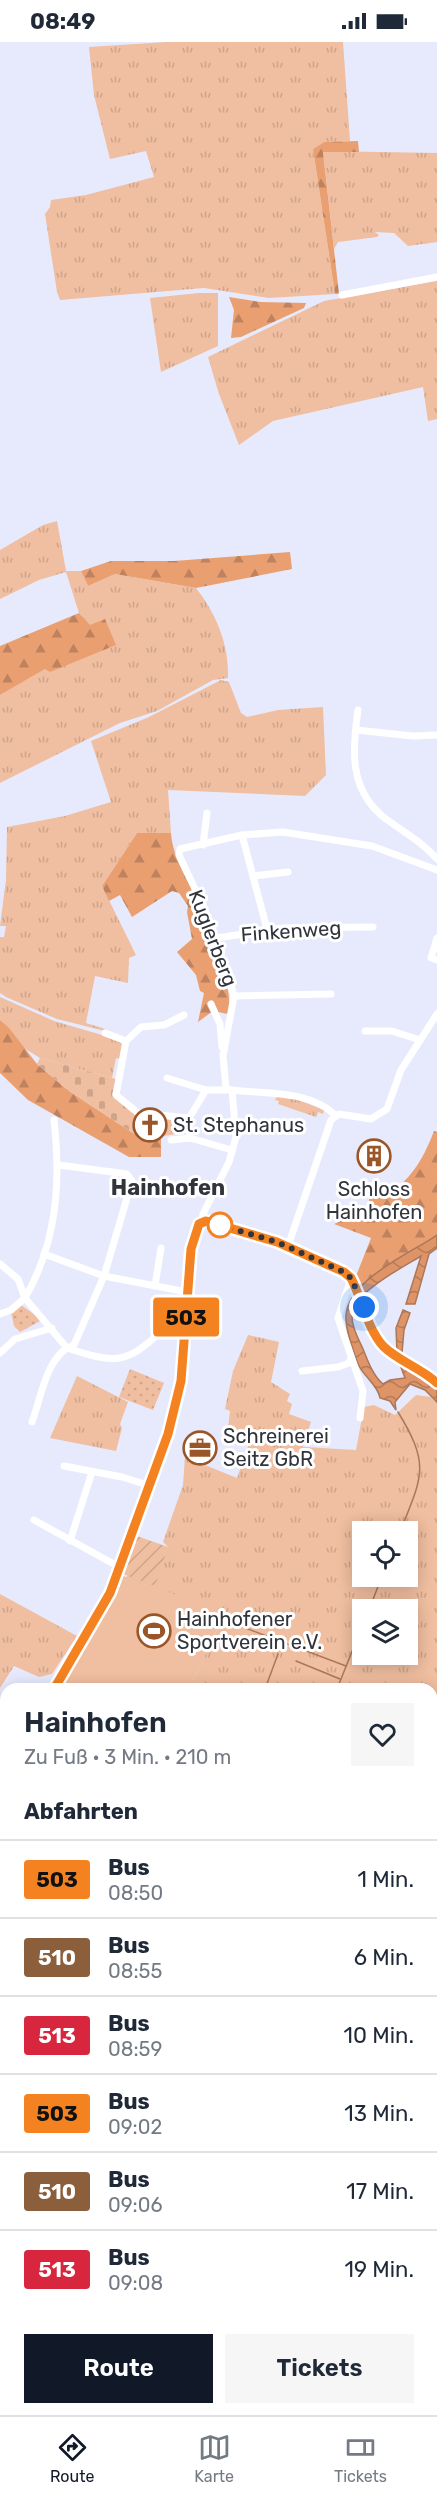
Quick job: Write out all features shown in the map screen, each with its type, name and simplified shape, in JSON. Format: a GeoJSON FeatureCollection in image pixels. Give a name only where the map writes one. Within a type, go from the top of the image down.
{"type":"FeatureCollection","features":[{"type":"Feature","properties":{"kind":"street"},"geometry":{"type":"LineString","coordinates":[[342,295],[437,277]]}},
{"type":"Feature","properties":{"kind":"street"},"geometry":{"type":"LineString","coordinates":[[358,710],[353,758],[356,778],[364,795],[385,818],[427,848],[437,859]]}},
{"type":"Feature","properties":{"kind":"street"},"geometry":{"type":"LineString","coordinates":[[356,730],[413,736],[437,735]]}},
{"type":"Feature","properties":{"kind":"street"},"geometry":{"type":"LineString","coordinates":[[203,845],[207,813]]}},
{"type":"Feature","properties":{"kind":"street","name":"Kuglerberg"},"geometry":{"type":"LineString","coordinates":[[202,1222],[203,1214],[221,1179],[236,1137],[223,1056],[234,996],[226,968],[210,939],[205,910],[179,855],[180,849],[185,846],[203,845],[242,835],[283,832],[333,838],[372,846],[437,870]]}},
{"type":"Feature","properties":{"kind":"street"},"geometry":{"type":"LineString","coordinates":[[242,835],[267,930]]}},
{"type":"Feature","properties":{"kind":"street"},"geometry":{"type":"LineString","coordinates":[[253,876],[288,872]]}},
{"type":"Feature","properties":{"kind":"street","name":"Finkenweg"},"geometry":{"type":"LineString","coordinates":[[210,939],[300,927],[373,927]]}},
{"type":"Feature","properties":{"kind":"street"},"geometry":{"type":"LineString","coordinates":[[437,938],[431,958],[437,960]]}},
{"type":"Feature","properties":{"kind":"street"},"geometry":{"type":"LineString","coordinates":[[234,996],[331,994]]}},
{"type":"Feature","properties":{"kind":"street"},"geometry":{"type":"LineString","coordinates":[[211,1004],[220,1024],[223,1056]]}},
{"type":"Feature","properties":{"kind":"street"},"geometry":{"type":"LineString","coordinates":[[167,1078],[206,1090],[229,1089],[288,1095],[317,1103],[335,1115],[371,1119],[382,1114],[390,1103],[401,1070],[437,1014]]}},
{"type":"Feature","properties":{"kind":"street"},"geometry":{"type":"LineString","coordinates":[[184,1015],[164,1025],[141,1028],[126,1041],[116,1095],[138,1113],[189,1118]]}},
{"type":"Feature","properties":{"kind":"street"},"geometry":{"type":"LineString","coordinates":[[365,1031],[392,1031],[420,1040]]}},
{"type":"Feature","properties":{"kind":"street"},"geometry":{"type":"LineString","coordinates":[[105,1033],[126,1041]]}},
{"type":"Feature","properties":{"kind":"street"},"geometry":{"type":"LineString","coordinates":[[190,1138],[189,1118],[206,1090]]}},
{"type":"Feature","properties":{"kind":"street"},"geometry":{"type":"LineString","coordinates":[[288,1246],[331,1120],[335,1115]]}},
{"type":"Feature","properties":{"kind":"street"},"geometry":{"type":"LineString","coordinates":[[0,1314],[11,1310],[25,1298],[44,1254],[56,1202],[59,1165],[54,1120]]}},
{"type":"Feature","properties":{"kind":"street"},"geometry":{"type":"LineString","coordinates":[[171,1140],[190,1138],[232,1150]]}},
{"type":"Feature","properties":{"kind":"street"},"geometry":{"type":"LineString","coordinates":[[32,1422],[52,1364],[67,1348],[74,1345],[104,1276],[132,1187],[131,1177],[59,1165]]}},
{"type":"Feature","properties":{"kind":"street"},"geometry":{"type":"LineString","coordinates":[[58,1683],[100,1612],[121,1568],[172,1420],[181,1381],[193,1237],[202,1222],[220,1225],[288,1246],[344,1272],[352,1281],[378,1339],[394,1354],[416,1366],[437,1383]]}},
{"type":"Feature","properties":{"kind":"street"},"geometry":{"type":"LineString","coordinates":[[155,1286],[161,1248]]}},
{"type":"Feature","properties":{"kind":"street"},"geometry":{"type":"LineString","coordinates":[[44,1254],[104,1276],[187,1292]]}},
{"type":"Feature","properties":{"kind":"street"},"geometry":{"type":"LineString","coordinates":[[0,1264],[18,1279],[25,1298],[67,1348],[105,1360],[122,1358],[148,1345],[186,1309]]}},
{"type":"Feature","properties":{"kind":"street"},"geometry":{"type":"LineString","coordinates":[[352,1281],[338,1318],[350,1360],[363,1391],[360,1418]]}},
{"type":"Feature","properties":{"kind":"street"},"geometry":{"type":"LineString","coordinates":[[0,1353],[15,1339],[52,1328]]}},
{"type":"Feature","properties":{"kind":"street"},"geometry":{"type":"LineString","coordinates":[[302,1371],[338,1368],[349,1364],[350,1360]]}},
{"type":"Feature","properties":{"kind":"street"},"geometry":{"type":"LineString","coordinates":[[64,1466],[151,1486]]}},
{"type":"Feature","properties":{"kind":"street"},"geometry":{"type":"LineString","coordinates":[[70,1540],[92,1472]]}},
{"type":"Feature","properties":{"kind":"street"},"geometry":{"type":"LineString","coordinates":[[34,1520],[121,1568]]}},
{"type":"Feature","properties":{"kind":"green space"},"geometry":{"type":"Polygon","coordinates":[[[167,42],[343,42],[350,141],[324,142],[313,149],[335,294],[269,298],[204,288],[60,300],[45,214],[50,207],[51,200],[86,195],[154,177],[146,151],[110,159],[94,95],[89,47],[167,42]]]}},
{"type":"Feature","properties":{"kind":"green space"},"geometry":{"type":"Polygon","coordinates":[[[358,141],[359,152],[323,152],[339,294],[335,294],[313,149],[324,142],[358,141]]]}},
{"type":"Feature","properties":{"kind":"green space"},"geometry":{"type":"Polygon","coordinates":[[[323,151],[437,153],[437,242],[408,246],[394,233],[375,232],[379,235],[377,237],[338,242],[334,249],[323,151]]]}},
{"type":"Feature","properties":{"kind":"green space"},"geometry":{"type":"Polygon","coordinates":[[[437,281],[437,419],[428,421],[423,387],[273,421],[239,445],[219,394],[208,357],[324,301],[437,281]]]}},
{"type":"Feature","properties":{"kind":"green space"},"geometry":{"type":"Polygon","coordinates":[[[218,293],[218,346],[161,372],[150,298],[218,293]]]}},
{"type":"Feature","properties":{"kind":"green space"},"geometry":{"type":"Polygon","coordinates":[[[229,297],[261,302],[306,303],[304,308],[241,337],[231,338],[234,310],[229,297]]]}},
{"type":"Feature","properties":{"kind":"green space"},"geometry":{"type":"Polygon","coordinates":[[[57,521],[66,571],[81,571],[88,586],[115,574],[196,588],[216,620],[224,642],[228,678],[213,680],[157,711],[120,723],[0,783],[0,695],[46,668],[90,626],[79,613],[66,572],[39,580],[0,599],[0,550],[43,525],[57,521]]]}},
{"type":"Feature","properties":{"kind":"green space"},"geometry":{"type":"Polygon","coordinates":[[[290,552],[292,569],[196,588],[115,574],[88,586],[81,571],[111,561],[174,561],[290,552]]]}},
{"type":"Feature","properties":{"kind":"green space"},"geometry":{"type":"Polygon","coordinates":[[[79,613],[90,625],[105,619],[116,645],[50,672],[45,669],[0,695],[0,646],[79,613]]]}},
{"type":"Feature","properties":{"kind":"green space"},"geometry":{"type":"Polygon","coordinates":[[[221,680],[229,682],[241,713],[247,717],[278,710],[323,707],[326,775],[305,796],[168,790],[171,833],[137,833],[102,886],[136,955],[129,958],[128,983],[95,976],[86,1023],[105,1029],[105,1031],[57,1019],[0,993],[0,937],[4,937],[6,926],[0,926],[6,880],[7,827],[65,816],[111,802],[91,741],[149,717],[221,680]]]}},
{"type":"Feature","properties":{"kind":"green space"},"geometry":{"type":"Polygon","coordinates":[[[137,833],[171,833],[175,853],[202,909],[208,941],[227,985],[228,1014],[213,1011],[198,1022],[204,993],[200,991],[196,975],[177,952],[192,939],[188,906],[179,893],[172,891],[132,917],[120,895],[109,901],[102,886],[137,833]]]}},
{"type":"Feature","properties":{"kind":"green space"},"geometry":{"type":"Polygon","coordinates":[[[0,997],[54,1021],[119,1040],[122,1044],[121,1059],[116,1058],[112,1078],[40,1058],[24,1048],[0,1020],[0,997]]]}},
{"type":"Feature","properties":{"kind":"green space"},"geometry":{"type":"Polygon","coordinates":[[[0,1020],[37,1064],[69,1091],[136,1135],[150,1138],[161,1136],[161,1157],[129,1157],[28,1100],[0,1073],[0,1020]]]}},
{"type":"Feature","properties":{"kind":"green space"},"geometry":{"type":"Polygon","coordinates":[[[40,1058],[116,1079],[112,1095],[135,1113],[136,1118],[160,1117],[179,1122],[174,1127],[176,1134],[150,1138],[136,1135],[69,1091],[37,1064],[40,1058]]]}},
{"type":"Feature","properties":{"kind":"green space"},"geometry":{"type":"Polygon","coordinates":[[[278,1096],[291,1097],[324,1110],[323,1114],[318,1112],[316,1117],[278,1104],[279,1101],[273,1102],[278,1096]]]}},
{"type":"Feature","properties":{"kind":"green space"},"geometry":{"type":"Polygon","coordinates":[[[434,1131],[437,1132],[437,1235],[397,1259],[361,1288],[356,1276],[371,1238],[334,1224],[369,1209],[369,1194],[384,1198],[402,1184],[420,1161],[434,1131]]]}},
{"type":"Feature","properties":{"kind":"green space"},"geometry":{"type":"Polygon","coordinates":[[[21,1305],[42,1320],[20,1332],[14,1326],[11,1312],[21,1305]]]}},
{"type":"Feature","properties":{"kind":"green space"},"geometry":{"type":"Polygon","coordinates":[[[248,1335],[279,1342],[271,1382],[290,1394],[287,1401],[292,1404],[289,1414],[311,1422],[303,1447],[356,1450],[364,1407],[374,1405],[395,1415],[416,1395],[431,1397],[437,1402],[437,1683],[192,1683],[224,1615],[105,1609],[121,1575],[126,1577],[168,1547],[163,1542],[183,1485],[185,1457],[237,1478],[252,1435],[228,1428],[230,1411],[225,1409],[233,1371],[248,1335]]]}},
{"type":"Feature","properties":{"kind":"green space"},"geometry":{"type":"Polygon","coordinates":[[[130,1369],[164,1383],[153,1410],[119,1397],[130,1369]]]}},
{"type":"Feature","properties":{"kind":"green space"},"geometry":{"type":"Polygon","coordinates":[[[77,1376],[128,1402],[120,1424],[122,1428],[116,1451],[50,1438],[77,1376]]]}},
{"type":"Feature","properties":{"kind":"green space"},"geometry":{"type":"Polygon","coordinates":[[[137,1536],[168,1547],[155,1586],[123,1574],[137,1536]]]}},
{"type":"Feature","properties":{"kind":"green space","name":"Hainhofener Sportverein e.V."},"geometry":{"type":"Polygon","coordinates":[[[121,1577],[159,1588],[224,1615],[192,1683],[61,1683],[121,1577]]]}},
{"type":"Feature","properties":{"kind":"green space"},"geometry":{"type":"Polygon","coordinates":[[[0,1594],[77,1636],[52,1674],[39,1677],[14,1666],[3,1683],[0,1683],[0,1594]]]}},
{"type":"Feature","properties":{"kind":"water"},"geometry":{"type":"Polygon","coordinates":[[[437,1235],[437,1248],[429,1254],[415,1304],[406,1304],[421,1256],[370,1289],[361,1297],[352,1314],[355,1332],[376,1377],[383,1384],[390,1380],[405,1378],[399,1362],[415,1370],[437,1389],[437,1402],[425,1390],[410,1384],[395,1402],[396,1410],[390,1401],[380,1398],[379,1393],[360,1368],[350,1340],[346,1315],[350,1302],[369,1279],[437,1235]]]}},
{"type":"Feature","properties":{"kind":"water"},"geometry":{"type":"Polygon","coordinates":[[[403,1310],[410,1313],[404,1330],[402,1353],[397,1351],[396,1328],[403,1310]]]}},
{"type":"Feature","properties":{"kind":"waterway"},"geometry":{"type":"LineString","coordinates":[[398,1412],[415,1446],[420,1471],[414,1497],[404,1521]]}},
{"type":"Feature","properties":{"kind":"waterway"},"geometry":{"type":"LineString","coordinates":[[373,1599],[378,1587]]}},
{"type":"Feature","properties":{"kind":"waterway"},"geometry":{"type":"LineString","coordinates":[[232,1623],[346,1666]]}},
{"type":"Feature","properties":{"kind":"waterway"},"geometry":{"type":"LineString","coordinates":[[339,1683],[352,1652]]}},
{"type":"Feature","properties":{"kind":"waterway"},"geometry":{"type":"LineString","coordinates":[[267,1683],[278,1654]]}},
{"type":"Feature","properties":{"kind":"waterway"},"geometry":{"type":"LineString","coordinates":[[296,1661],[340,1679]]}},
{"type":"Feature","properties":{"kind":"bus line","name":"503"},"geometry":{"type":"LineString","coordinates":[[58,1683],[110,1593],[146,1500],[168,1434],[181,1381],[191,1249],[199,1224],[206,1221],[277,1242],[344,1272],[351,1278],[378,1339],[394,1354],[426,1373],[437,1383]]}},
{"type":"Feature","properties":{"kind":"place","name":"St. Stephanus"},"geometry":{"type":"Point","coordinates":[150,1125]}},
{"type":"Feature","properties":{"kind":"place","name":"Schloss Hainhofen"},"geometry":{"type":"Point","coordinates":[374,1156]}},
{"type":"Feature","properties":{"kind":"place","name":"Schreinerei Seitz GbR"},"geometry":{"type":"Point","coordinates":[200,1448]}},
{"type":"Feature","properties":{"kind":"place","name":"Hainhofener Sportverein e.V."},"geometry":{"type":"Point","coordinates":[154,1631]}},
{"type":"Feature","properties":{"kind":"district","name":"Hainhofen"},"geometry":{"type":"Point","coordinates":[168,1187]}},
{"type":"Feature","properties":{"kind":"route"},"geometry":{"type":"LineString","coordinates":[[220,1225],[277,1242],[344,1272],[351,1278],[364,1307]]}}]}
